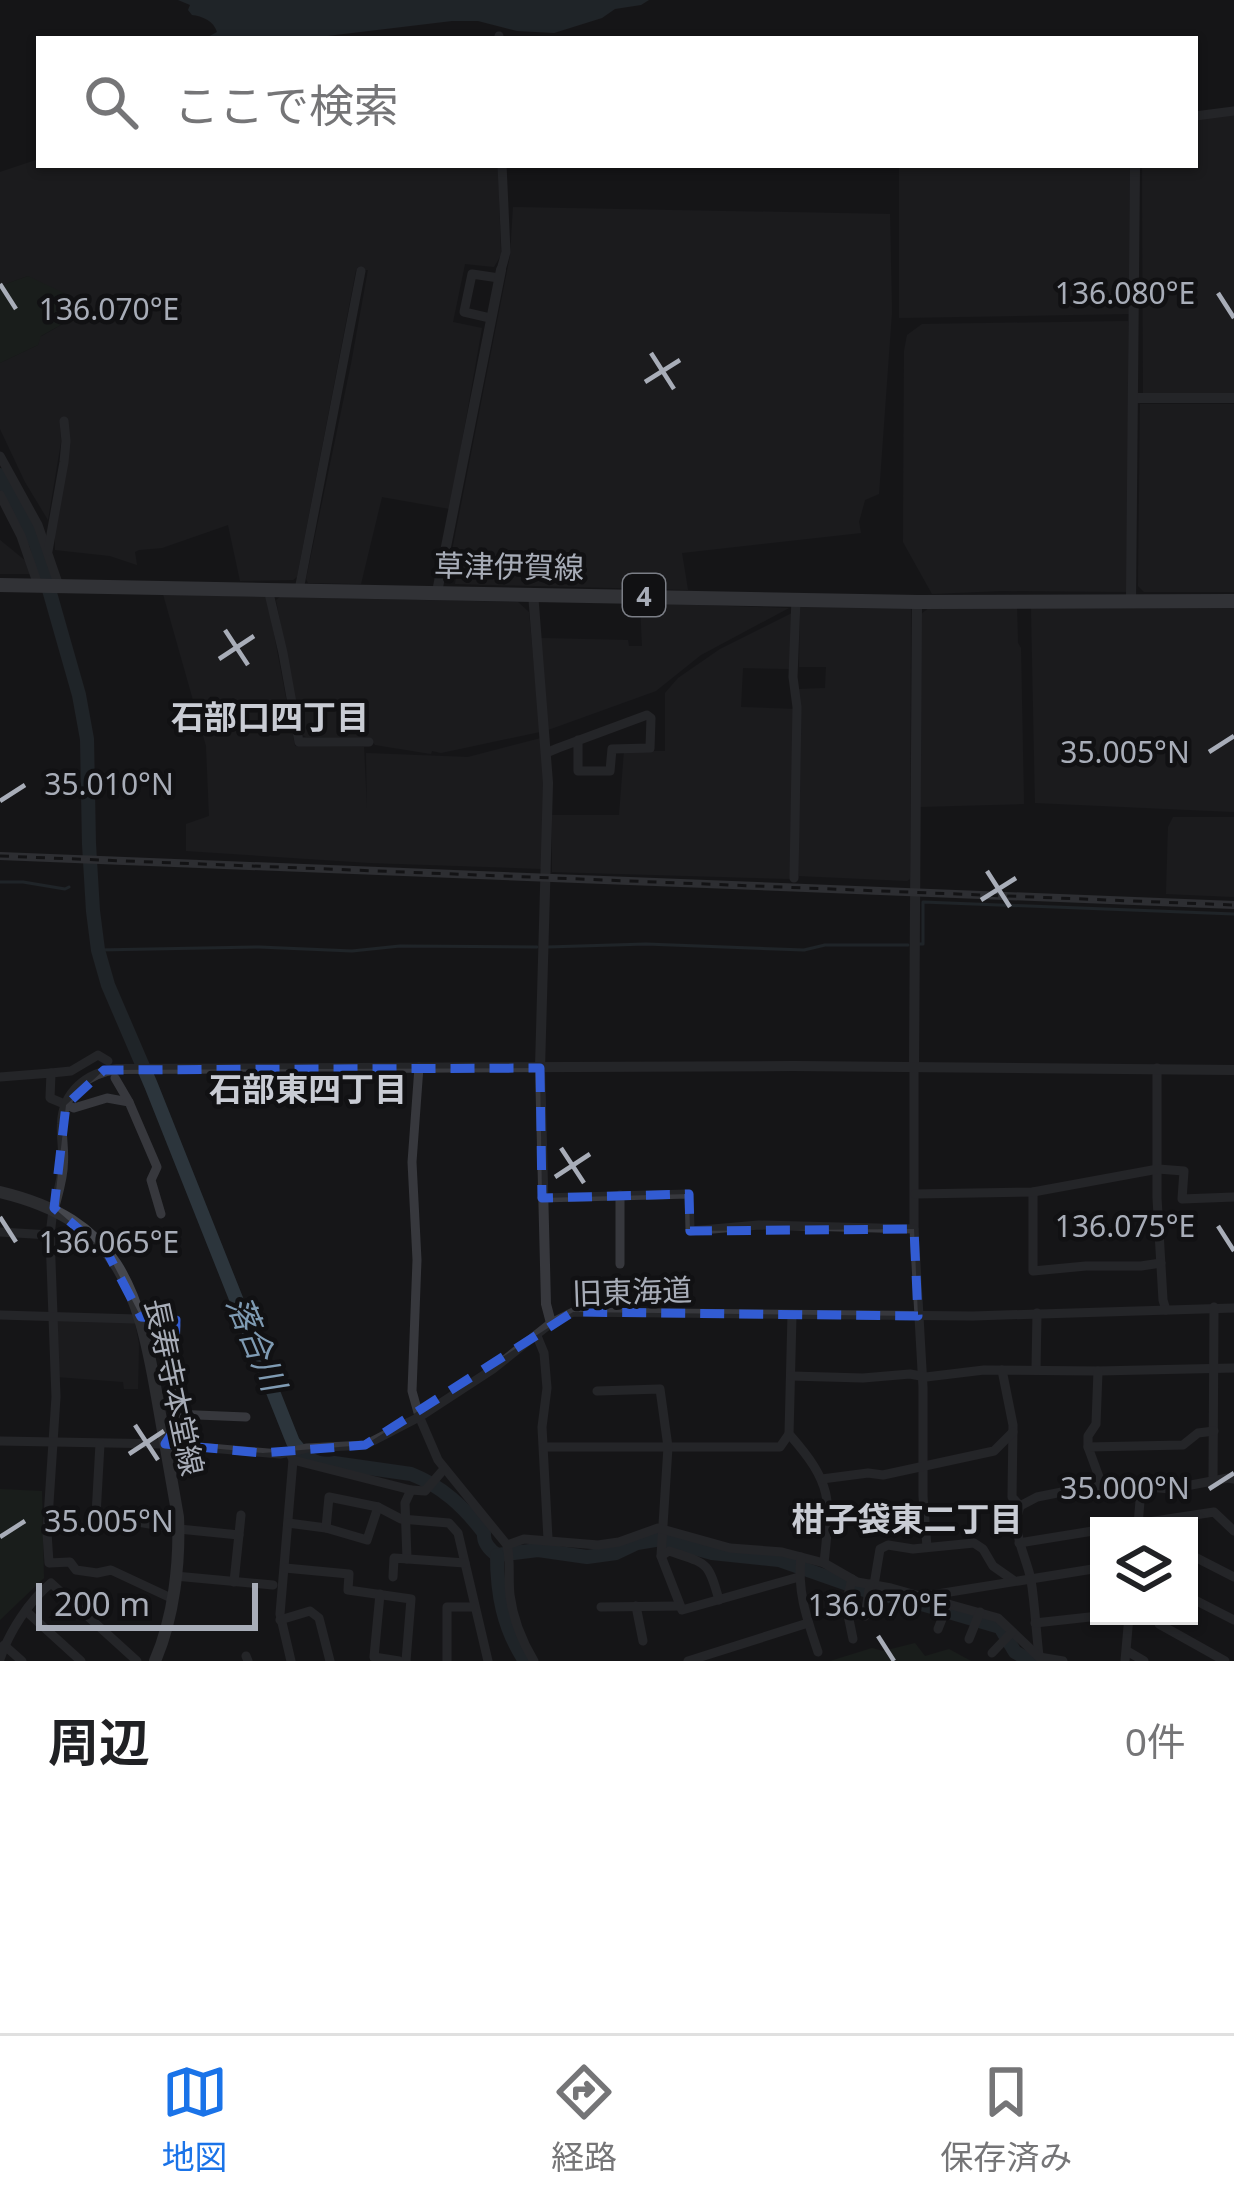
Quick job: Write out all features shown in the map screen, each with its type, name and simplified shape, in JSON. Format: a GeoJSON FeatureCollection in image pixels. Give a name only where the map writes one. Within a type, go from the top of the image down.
{"type":"FeatureCollection","features":[{"type":"Feature","properties":{"kind":"main road","name":"草津伊賀線"},"geometry":{"type":"LineString","coordinates":[[0,585],[917,602],[1234,601]]}},
{"type":"Feature","properties":{"kind":"main road","name":"長寿寺本堂線"},"geometry":{"type":"LineString","coordinates":[[0,1192],[54,1208],[88,1231],[120,1271],[140,1317],[179,1529],[163,1643],[155,1661]]}},
{"type":"Feature","properties":{"kind":"street"},"geometry":{"type":"LineString","coordinates":[[1198,116],[1234,111]]}},
{"type":"Feature","properties":{"kind":"street"},"geometry":{"type":"LineString","coordinates":[[437,592],[506,252],[502,168]]}},
{"type":"Feature","properties":{"kind":"street"},"geometry":{"type":"LineString","coordinates":[[1131,601],[1135,168]]}},
{"type":"Feature","properties":{"kind":"street"},"geometry":{"type":"LineString","coordinates":[[298,590],[361,271]]}},
{"type":"Feature","properties":{"kind":"street"},"geometry":{"type":"LineString","coordinates":[[490,318],[464,312],[472,274],[500,274]]}},
{"type":"Feature","properties":{"kind":"street"},"geometry":{"type":"LineString","coordinates":[[1134,398],[1234,398]]}},
{"type":"Feature","properties":{"kind":"street"},"geometry":{"type":"LineString","coordinates":[[48,586],[48,551],[64,462],[64,421]]}},
{"type":"Feature","properties":{"kind":"street"},"geometry":{"type":"LineString","coordinates":[[0,456],[48,551]]}},
{"type":"Feature","properties":{"kind":"street"},"geometry":{"type":"LineString","coordinates":[[0,495],[48,586]]}},
{"type":"Feature","properties":{"kind":"street"},"geometry":{"type":"LineString","coordinates":[[268,589],[298,742],[369,742]]}},
{"type":"Feature","properties":{"kind":"street"},"geometry":{"type":"LineString","coordinates":[[533,593],[546,753],[540,1068],[546,1304],[551,1323]]}},
{"type":"Feature","properties":{"kind":"street"},"geometry":{"type":"LineString","coordinates":[[794,878],[796,598]]}},
{"type":"Feature","properties":{"kind":"street"},"geometry":{"type":"LineString","coordinates":[[917,602],[914,1229],[927,1547]]}},
{"type":"Feature","properties":{"kind":"street"},"geometry":{"type":"LineString","coordinates":[[546,753],[578,740],[647,715],[651,718],[650,748],[612,749],[610,771],[578,771],[578,740]]}},
{"type":"Feature","properties":{"kind":"street"},"geometry":{"type":"LineString","coordinates":[[0,1077],[71,1071],[98,1055],[108,1061]]}},
{"type":"Feature","properties":{"kind":"street"},"geometry":{"type":"LineString","coordinates":[[419,1067],[412,1162],[417,1260],[412,1391],[444,1469],[507,1545],[515,1621],[534,1661]]}},
{"type":"Feature","properties":{"kind":"street"},"geometry":{"type":"LineString","coordinates":[[171,1598],[111,1570],[97,1573],[76,1570],[70,1562],[49,1563],[56,1397],[50,1234],[62,1180],[66,1105],[87,1078],[104,1070],[150,1068],[1234,1070]]}},
{"type":"Feature","properties":{"kind":"street"},"geometry":{"type":"LineString","coordinates":[[1157,1069],[1166,1310]]}},
{"type":"Feature","properties":{"kind":"street"},"geometry":{"type":"LineString","coordinates":[[51,1073],[50,1098],[66,1105],[80,1107],[107,1098],[129,1102]]}},
{"type":"Feature","properties":{"kind":"street"},"geometry":{"type":"LineString","coordinates":[[115,1078],[157,1168],[152,1180],[161,1214]]}},
{"type":"Feature","properties":{"kind":"street"},"geometry":{"type":"LineString","coordinates":[[915,1194],[1033,1192],[1158,1169],[1184,1171],[1182,1199],[1234,1197]]}},
{"type":"Feature","properties":{"kind":"street"},"geometry":{"type":"LineString","coordinates":[[1033,1192],[1033,1271],[1161,1263]]}},
{"type":"Feature","properties":{"kind":"street"},"geometry":{"type":"LineString","coordinates":[[542,1198],[689,1194],[690,1231],[759,1225],[914,1229]]}},
{"type":"Feature","properties":{"kind":"street"},"geometry":{"type":"LineString","coordinates":[[620,1195],[620,1264]]}},
{"type":"Feature","properties":{"kind":"street"},"geometry":{"type":"LineString","coordinates":[[0,1232],[50,1234]]}},
{"type":"Feature","properties":{"kind":"street"},"geometry":{"type":"LineString","coordinates":[[1214,1307],[1214,1482]]}},
{"type":"Feature","properties":{"kind":"street","name":"旧東海道"},"geometry":{"type":"LineString","coordinates":[[0,1441],[100,1444],[164,1439],[292,1455],[307,1448],[365,1445],[493,1369],[551,1323],[573,1312],[918,1316],[1234,1308]]}},
{"type":"Feature","properties":{"kind":"street"},"geometry":{"type":"LineString","coordinates":[[1036,1370],[1037,1313]]}},
{"type":"Feature","properties":{"kind":"street"},"geometry":{"type":"LineString","coordinates":[[0,1315],[170,1320],[176,1325],[173,1414],[172,1430],[164,1439]]}},
{"type":"Feature","properties":{"kind":"street"},"geometry":{"type":"LineString","coordinates":[[544,1447],[780,1447],[788,1434],[792,1315]]}},
{"type":"Feature","properties":{"kind":"street"},"geometry":{"type":"LineString","coordinates":[[537,1336],[544,1353],[547,1388],[542,1427],[548,1539]]}},
{"type":"Feature","properties":{"kind":"street"},"geometry":{"type":"LineString","coordinates":[[791,1376],[1234,1368]]}},
{"type":"Feature","properties":{"kind":"street"},"geometry":{"type":"LineString","coordinates":[[1002,1370],[1013,1432],[1012,1497],[1020,1506]]}},
{"type":"Feature","properties":{"kind":"street"},"geometry":{"type":"LineString","coordinates":[[1098,1371],[1096,1424],[1088,1436],[1088,1448],[1102,1485]]}},
{"type":"Feature","properties":{"kind":"street"},"geometry":{"type":"LineString","coordinates":[[597,1391],[660,1389],[668,1447],[661,1556],[682,1610],[799,1577]]}},
{"type":"Feature","properties":{"kind":"street"},"geometry":{"type":"LineString","coordinates":[[173,1414],[246,1417]]}},
{"type":"Feature","properties":{"kind":"street"},"geometry":{"type":"LineString","coordinates":[[1088,1448],[1184,1445],[1198,1433],[1214,1431]]}},
{"type":"Feature","properties":{"kind":"street"},"geometry":{"type":"LineString","coordinates":[[822,1479],[883,1475],[994,1450],[1013,1432]]}},
{"type":"Feature","properties":{"kind":"street"},"geometry":{"type":"LineString","coordinates":[[788,1434],[810,1459],[829,1500],[824,1563]]}},
{"type":"Feature","properties":{"kind":"street"},"geometry":{"type":"LineString","coordinates":[[100,1444],[96,1515],[239,1535]]}},
{"type":"Feature","properties":{"kind":"street"},"geometry":{"type":"LineString","coordinates":[[291,1661],[280,1620],[292,1455],[411,1490],[425,1491],[444,1469]]}},
{"type":"Feature","properties":{"kind":"street"},"geometry":{"type":"LineString","coordinates":[[1039,1659],[1030,1578],[1019,1543],[1020,1506],[1037,1497],[1102,1485],[1169,1489],[1234,1480]]}},
{"type":"Feature","properties":{"kind":"street"},"geometry":{"type":"LineString","coordinates":[[1139,1517],[1141,1488]]}},
{"type":"Feature","properties":{"kind":"street"},"geometry":{"type":"LineString","coordinates":[[407,1559],[404,1520],[411,1490]]}},
{"type":"Feature","properties":{"kind":"street"},"geometry":{"type":"LineString","coordinates":[[326,1528],[329,1497],[378,1507],[404,1520],[449,1523],[458,1533],[488,1661]]}},
{"type":"Feature","properties":{"kind":"street"},"geometry":{"type":"LineString","coordinates":[[288,1523],[367,1540],[378,1507]]}},
{"type":"Feature","properties":{"kind":"street"},"geometry":{"type":"LineString","coordinates":[[1185,1517],[1214,1512],[1234,1531]]}},
{"type":"Feature","properties":{"kind":"street"},"geometry":{"type":"LineString","coordinates":[[234,1582],[241,1515]]}},
{"type":"Feature","properties":{"kind":"street"},"geometry":{"type":"LineString","coordinates":[[507,1545],[524,1539],[598,1545],[658,1528],[701,1542],[782,1552],[824,1563],[851,1583],[998,1618],[1039,1659],[1064,1661]]}},
{"type":"Feature","properties":{"kind":"street"},"geometry":{"type":"LineString","coordinates":[[1019,1543],[1090,1531]]}},
{"type":"Feature","properties":{"kind":"street"},"geometry":{"type":"LineString","coordinates":[[865,1616],[880,1549],[888,1545],[913,1549],[974,1543],[993,1566],[1013,1580]]}},
{"type":"Feature","properties":{"kind":"street"},"geometry":{"type":"LineString","coordinates":[[661,1556],[669,1551],[705,1563],[719,1600]]}},
{"type":"Feature","properties":{"kind":"street"},"geometry":{"type":"LineString","coordinates":[[801,1557],[801,1601],[818,1652]]}},
{"type":"Feature","properties":{"kind":"street"},"geometry":{"type":"LineString","coordinates":[[393,1577],[394,1558],[465,1563]]}},
{"type":"Feature","properties":{"kind":"street"},"geometry":{"type":"LineString","coordinates":[[1198,1558],[1234,1576]]}},
{"type":"Feature","properties":{"kind":"street"},"geometry":{"type":"LineString","coordinates":[[285,1568],[349,1574],[348,1590],[380,1594],[411,1598],[402,1661],[374,1657],[380,1594]]}},
{"type":"Feature","properties":{"kind":"street"},"geometry":{"type":"LineString","coordinates":[[920,1597],[1090,1569]]}},
{"type":"Feature","properties":{"kind":"street"},"geometry":{"type":"LineString","coordinates":[[175,1576],[272,1585]]}},
{"type":"Feature","properties":{"kind":"street"},"geometry":{"type":"LineString","coordinates":[[0,1659],[2,1644],[51,1583],[137,1661]]}},
{"type":"Feature","properties":{"kind":"street"},"geometry":{"type":"LineString","coordinates":[[851,1583],[846,1605],[853,1639]]}},
{"type":"Feature","properties":{"kind":"street"},"geometry":{"type":"LineString","coordinates":[[1198,1602],[1234,1620]]}},
{"type":"Feature","properties":{"kind":"street"},"geometry":{"type":"LineString","coordinates":[[635,1606],[643,1641]]}},
{"type":"Feature","properties":{"kind":"street"},"geometry":{"type":"LineString","coordinates":[[601,1607],[680,1606]]}},
{"type":"Feature","properties":{"kind":"street"},"geometry":{"type":"LineString","coordinates":[[447,1661],[447,1607],[473,1607]]}},
{"type":"Feature","properties":{"kind":"street"},"geometry":{"type":"LineString","coordinates":[[938,1629],[946,1607]]}},
{"type":"Feature","properties":{"kind":"street"},"geometry":{"type":"LineString","coordinates":[[26,1611],[81,1661]]}},
{"type":"Feature","properties":{"kind":"street"},"geometry":{"type":"LineString","coordinates":[[280,1620],[310,1611],[319,1618],[330,1661]]}},
{"type":"Feature","properties":{"kind":"street"},"geometry":{"type":"LineString","coordinates":[[969,1639],[979,1616]]}},
{"type":"Feature","properties":{"kind":"street"},"geometry":{"type":"LineString","coordinates":[[1036,1623],[1090,1617]]}},
{"type":"Feature","properties":{"kind":"street"},"geometry":{"type":"LineString","coordinates":[[688,1661],[808,1623]]}},
{"type":"Feature","properties":{"kind":"street"},"geometry":{"type":"LineString","coordinates":[[1128,1625],[1126,1656],[1144,1661]]}},
{"type":"Feature","properties":{"kind":"street"},"geometry":{"type":"LineString","coordinates":[[1161,1625],[1225,1661]]}},
{"type":"Feature","properties":{"kind":"street"},"geometry":{"type":"LineString","coordinates":[[992,1653],[1009,1634]]}},
{"type":"Feature","properties":{"kind":"street"},"geometry":{"type":"LineString","coordinates":[[2,1644],[22,1661]]}},
{"type":"Feature","properties":{"kind":"highlighted area"},"geometry":{"type":"Polygon","coordinates":[[[540,1068],[542,1198],[689,1194],[690,1231],[914,1229],[918,1316],[573,1312],[365,1445],[263,1453],[165,1444],[172,1433],[176,1320],[141,1317],[108,1254],[54,1208],[66,1105],[104,1070],[540,1068]]]}},
{"type":"Feature","properties":{"kind":"shaded area"},"geometry":{"type":"Polygon","coordinates":[[[178,0],[649,0],[554,33],[452,21],[327,36],[210,36],[217,32],[215,28],[192,15],[190,5],[178,0]]]}},
{"type":"Feature","properties":{"kind":"shaded area"},"geometry":{"type":"Polygon","coordinates":[[[1234,114],[1234,393],[1143,393],[1142,168],[1198,168],[1198,118],[1234,114]]]}},
{"type":"Feature","properties":{"kind":"shaded area"},"geometry":{"type":"Polygon","coordinates":[[[36,160],[36,168],[498,168],[501,255],[494,267],[465,264],[453,322],[482,328],[450,509],[382,497],[361,584],[308,583],[368,270],[356,270],[297,577],[240,581],[228,525],[162,548],[139,550],[135,552],[137,565],[110,556],[55,550],[67,461],[60,422],[48,520],[0,429],[0,363],[38,345],[40,337],[75,317],[28,276],[0,286],[0,172],[36,160]]]}},
{"type":"Feature","properties":{"kind":"shaded area"},"geometry":{"type":"Polygon","coordinates":[[[899,168],[1130,168],[1129,314],[899,318],[899,168]]]}},
{"type":"Feature","properties":{"kind":"shaded area"},"geometry":{"type":"Polygon","coordinates":[[[513,207],[890,214],[892,312],[879,494],[865,500],[861,533],[682,553],[688,590],[455,584],[456,577],[447,576],[510,256],[513,207]]]}},
{"type":"Feature","properties":{"kind":"shaded area"},"geometry":{"type":"Polygon","coordinates":[[[28,276],[87,304],[75,317],[41,336],[38,345],[0,363],[0,286],[28,276]]]}},
{"type":"Feature","properties":{"kind":"shaded area"},"geometry":{"type":"Polygon","coordinates":[[[1128,321],[1128,592],[932,594],[903,542],[907,335],[922,324],[1128,321]]]}},
{"type":"Feature","properties":{"kind":"shaded area"},"geometry":{"type":"Polygon","coordinates":[[[1140,404],[1234,404],[1234,592],[1144,592],[1138,586],[1140,404]]]}},
{"type":"Feature","properties":{"kind":"shaded area"},"geometry":{"type":"Polygon","coordinates":[[[0,540],[27,562],[30,574],[0,574],[0,540]]]}},
{"type":"Feature","properties":{"kind":"shaded area"},"geometry":{"type":"Polygon","coordinates":[[[163,594],[267,597],[295,746],[364,747],[367,809],[366,753],[468,757],[541,738],[543,869],[186,851],[186,824],[209,816],[206,746],[163,594]]]}},
{"type":"Feature","properties":{"kind":"shaded area"},"geometry":{"type":"Polygon","coordinates":[[[276,600],[518,602],[529,612],[540,732],[431,754],[375,745],[370,738],[306,737],[301,734],[276,600]]]}},
{"type":"Feature","properties":{"kind":"shaded area"},"geometry":{"type":"Polygon","coordinates":[[[640,603],[789,608],[701,655],[656,691],[548,730],[541,638],[628,640],[629,646],[642,646],[640,603]]]}},
{"type":"Feature","properties":{"kind":"shaded area"},"geometry":{"type":"Polygon","coordinates":[[[800,605],[911,608],[907,881],[799,876],[799,689],[825,688],[826,667],[799,667],[800,605]]]}},
{"type":"Feature","properties":{"kind":"shaded area"},"geometry":{"type":"Polygon","coordinates":[[[1017,606],[1024,804],[918,807],[921,614],[929,608],[1017,606]]]}},
{"type":"Feature","properties":{"kind":"shaded area"},"geometry":{"type":"Polygon","coordinates":[[[1234,607],[1234,812],[1035,803],[1031,608],[1234,607]]]}},
{"type":"Feature","properties":{"kind":"shaded area"},"geometry":{"type":"Polygon","coordinates":[[[794,612],[790,669],[743,668],[741,707],[795,709],[791,879],[552,872],[552,815],[619,815],[624,751],[665,751],[665,693],[678,678],[720,649],[794,612]]]}},
{"type":"Feature","properties":{"kind":"shaded area"},"geometry":{"type":"Polygon","coordinates":[[[1173,817],[1234,817],[1234,897],[1166,894],[1168,827],[1173,817]]]}},
{"type":"Feature","properties":{"kind":"shaded area"},"geometry":{"type":"Polygon","coordinates":[[[54,1318],[135,1323],[138,1389],[124,1389],[123,1382],[57,1377],[54,1318]]]}},
{"type":"Feature","properties":{"kind":"shaded area"},"geometry":{"type":"Polygon","coordinates":[[[0,1489],[42,1491],[44,1578],[0,1620],[0,1489]]]}},
{"type":"Feature","properties":{"kind":"shaded area"},"geometry":{"type":"Polygon","coordinates":[[[915,1643],[925,1656],[949,1649],[971,1661],[830,1661],[872,1648],[883,1651],[915,1643]]]}},
{"type":"Feature","properties":{"kind":"waterway","name":"落合川"},"geometry":{"type":"LineString","coordinates":[[0,475],[36,544],[79,695],[87,739],[93,911],[108,985],[293,1442],[316,1462],[411,1474],[433,1485],[469,1514],[497,1555]]}},
{"type":"Feature","properties":{"kind":"waterway"},"geometry":{"type":"LineString","coordinates":[[0,882],[69,887]]}},
{"type":"Feature","properties":{"kind":"waterway"},"geometry":{"type":"LineString","coordinates":[[918,944],[923,944],[923,902],[1234,914]]}},
{"type":"Feature","properties":{"kind":"waterway"},"geometry":{"type":"LineString","coordinates":[[547,947],[646,944],[804,950],[825,945],[908,945]]}},
{"type":"Feature","properties":{"kind":"waterway"},"geometry":{"type":"LineString","coordinates":[[98,950],[537,947]]}},
{"type":"Feature","properties":{"kind":"waterway","name":"落合川"},"geometry":{"type":"LineString","coordinates":[[497,1555],[538,1550],[587,1557],[661,1539],[712,1553],[779,1560],[870,1592],[1000,1627],[1015,1652],[1031,1661]]}},
{"type":"Feature","properties":{"kind":"waterway"},"geometry":{"type":"LineString","coordinates":[[497,1555],[503,1610],[525,1661]]}},
{"type":"Feature","properties":{"kind":"railway"},"geometry":{"type":"LineString","coordinates":[[0,856],[1234,905]]}},
{"type":"Feature","properties":{"kind":"district","name":"石部口四丁目"},"geometry":{"type":"Point","coordinates":[270,716]}},
{"type":"Feature","properties":{"kind":"district","name":"石部東四丁目"},"geometry":{"type":"Point","coordinates":[308,1088]}},
{"type":"Feature","properties":{"kind":"district","name":"柑子袋東二丁目"},"geometry":{"type":"Point","coordinates":[907,1518]}}]}
